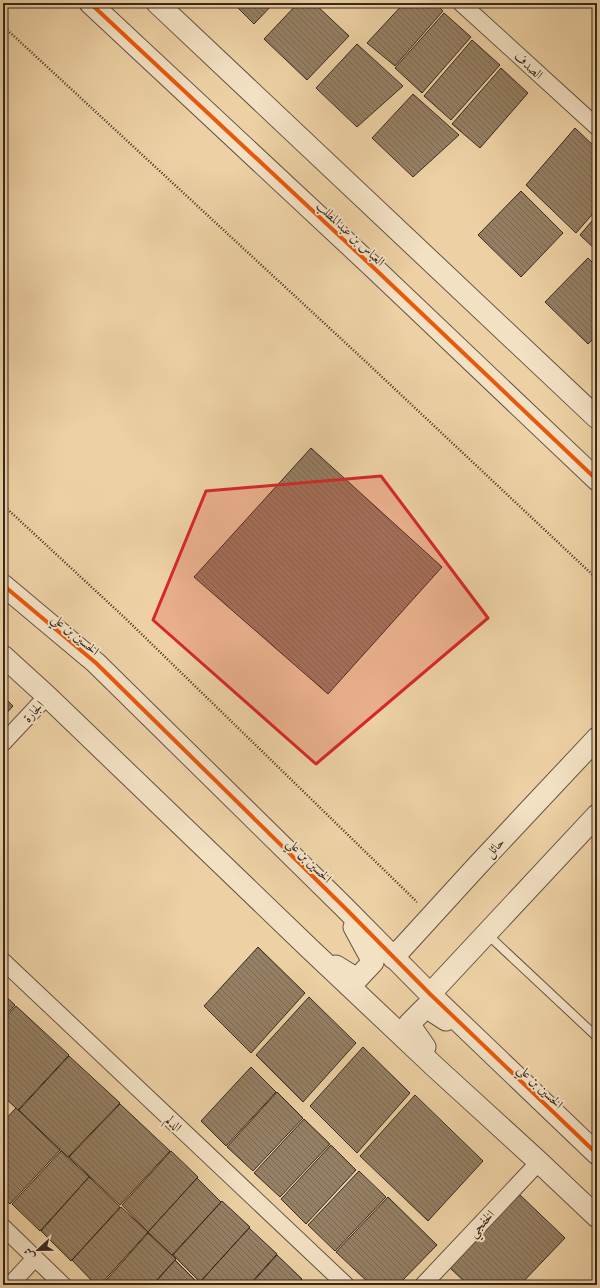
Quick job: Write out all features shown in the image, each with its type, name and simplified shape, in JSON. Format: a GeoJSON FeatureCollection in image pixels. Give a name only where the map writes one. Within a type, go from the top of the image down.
{"type":"FeatureCollection","features":[{"type":"Feature","properties":{"kind":"street","name":"العباس بن عبدالمطلب"},"geometry":{"type":"LineString","coordinates":[[90,3],[381,274],[597,480]]}},
{"type":"Feature","properties":{"kind":"street"},"geometry":{"type":"LineString","coordinates":[[157,3],[597,418]]}},
{"type":"Feature","properties":{"kind":"street","name":"الصدف"},"geometry":{"type":"LineString","coordinates":[[461,3],[597,127]]}},
{"type":"Feature","properties":{"kind":"street","name":"الحسين بن علي"},"geometry":{"type":"LineString","coordinates":[[3,585],[96,663],[343,906],[393,958],[597,1154]]}},
{"type":"Feature","properties":{"kind":"street"},"geometry":{"type":"LineString","coordinates":[[3,656],[47,696],[310,949],[597,1217]]}},
{"type":"Feature","properties":{"kind":"street","name":"الجارة"},"geometry":{"type":"LineString","coordinates":[[3,743],[47,696]]}},
{"type":"Feature","properties":{"kind":"street","name":"حائل"},"geometry":{"type":"LineString","coordinates":[[393,958],[597,738]]}},
{"type":"Feature","properties":{"kind":"street"},"geometry":{"type":"LineString","coordinates":[[430,994],[597,815]]}},
{"type":"Feature","properties":{"kind":"street"},"geometry":{"type":"LineString","coordinates":[[310,949],[357,979],[373,962],[343,906]]}},
{"type":"Feature","properties":{"kind":"street","name":"الدلم"},"geometry":{"type":"LineString","coordinates":[[3,961],[346,1285]]}},
{"type":"Feature","properties":{"kind":"street"},"geometry":{"type":"LineString","coordinates":[[449,1079],[409,1024],[426,1007],[483,1045]]}},
{"type":"Feature","properties":{"kind":"street","name":"الخفجي"},"geometry":{"type":"LineString","coordinates":[[423,1285],[539,1162]]}},
{"type":"Feature","properties":{"kind":"street"},"geometry":{"type":"LineString","coordinates":[[3,1228],[63,1285]]}},
{"type":"Feature","properties":{"kind":"street"},"geometry":{"type":"LineString","coordinates":[[10,1285],[35,1258]]}},
{"type":"Feature","properties":{"kind":"lane"},"geometry":{"type":"LineString","coordinates":[[486,934],[597,1037]]}},
{"type":"Feature","properties":{"kind":"path"},"geometry":{"type":"LineString","coordinates":[[3,26],[364,360],[597,579]]}},
{"type":"Feature","properties":{"kind":"path"},"geometry":{"type":"LineString","coordinates":[[3,505],[125,618],[419,905]]}},
{"type":"Feature","properties":{"kind":"highlighted area"},"geometry":{"type":"Polygon","coordinates":[[[381,476],[488,618],[316,764],[153,620],[206,491],[381,476]]]}},
{"type":"Feature","properties":{"kind":"building"},"geometry":{"type":"Polygon","coordinates":[[[233,3],[274,3],[254,24],[233,3]]]}},
{"type":"Feature","properties":{"kind":"building"},"geometry":{"type":"Polygon","coordinates":[[[298,3],[314,3],[349,36],[307,80],[264,39],[298,3]]]}},
{"type":"Feature","properties":{"kind":"building"},"geometry":{"type":"Polygon","coordinates":[[[404,3],[435,3],[443,11],[395,66],[367,43],[404,3]]]}},
{"type":"Feature","properties":{"kind":"building"},"geometry":{"type":"Polygon","coordinates":[[[444,13],[471,37],[422,93],[395,68],[444,13]]]}},
{"type":"Feature","properties":{"kind":"building"},"geometry":{"type":"Polygon","coordinates":[[[472,40],[500,65],[451,120],[424,96],[472,40]]]}},
{"type":"Feature","properties":{"kind":"building"},"geometry":{"type":"Polygon","coordinates":[[[357,44],[403,86],[357,127],[316,88],[357,44]]]}},
{"type":"Feature","properties":{"kind":"building"},"geometry":{"type":"Polygon","coordinates":[[[501,68],[528,93],[480,148],[452,124],[501,68]]]}},
{"type":"Feature","properties":{"kind":"building"},"geometry":{"type":"Polygon","coordinates":[[[413,94],[459,135],[413,177],[372,138],[413,94]]]}},
{"type":"Feature","properties":{"kind":"building"},"geometry":{"type":"Polygon","coordinates":[[[575,128],[597,149],[597,209],[576,233],[526,185],[575,128]]]}},
{"type":"Feature","properties":{"kind":"building"},"geometry":{"type":"Polygon","coordinates":[[[521,191],[563,233],[521,277],[478,235],[521,191]]]}},
{"type":"Feature","properties":{"kind":"building"},"geometry":{"type":"Polygon","coordinates":[[[597,215],[597,251],[580,235],[597,215]]]}},
{"type":"Feature","properties":{"kind":"building"},"geometry":{"type":"Polygon","coordinates":[[[588,258],[597,267],[597,335],[588,344],[545,302],[588,258]]]}},
{"type":"Feature","properties":{"kind":"building"},"geometry":{"type":"Polygon","coordinates":[[[311,448],[442,567],[328,694],[194,577],[311,448]]]}},
{"type":"Feature","properties":{"kind":"building"},"geometry":{"type":"Polygon","coordinates":[[[3,696],[13,706],[3,717],[3,696]]]}},
{"type":"Feature","properties":{"kind":"building"},"geometry":{"type":"Polygon","coordinates":[[[258,947],[305,993],[251,1053],[204,1006],[258,947]]]}},
{"type":"Feature","properties":{"kind":"building"},"geometry":{"type":"Polygon","coordinates":[[[3,994],[15,1005],[3,1018],[3,994]]]}},
{"type":"Feature","properties":{"kind":"building"},"geometry":{"type":"Polygon","coordinates":[[[309,997],[356,1043],[303,1102],[256,1055],[309,997]]]}},
{"type":"Feature","properties":{"kind":"building"},"geometry":{"type":"Polygon","coordinates":[[[16,1006],[69,1055],[18,1110],[3,1096],[3,1020],[16,1006]]]}},
{"type":"Feature","properties":{"kind":"building"},"geometry":{"type":"Polygon","coordinates":[[[363,1047],[410,1093],[357,1153],[310,1106],[363,1047]]]}},
{"type":"Feature","properties":{"kind":"building"},"geometry":{"type":"Polygon","coordinates":[[[69,1056],[120,1103],[68,1157],[19,1110],[69,1056]]]}},
{"type":"Feature","properties":{"kind":"building"},"geometry":{"type":"Polygon","coordinates":[[[251,1067],[276,1092],[226,1146],[201,1121],[251,1067]]]}},
{"type":"Feature","properties":{"kind":"building"},"geometry":{"type":"Polygon","coordinates":[[[277,1092],[303,1118],[253,1171],[227,1147],[277,1092]]]}},
{"type":"Feature","properties":{"kind":"building"},"geometry":{"type":"Polygon","coordinates":[[[415,1095],[483,1161],[428,1221],[360,1156],[415,1095]]]}},
{"type":"Feature","properties":{"kind":"building"},"geometry":{"type":"Polygon","coordinates":[[[120,1104],[170,1151],[120,1205],[69,1157],[120,1104]]]}},
{"type":"Feature","properties":{"kind":"building"},"geometry":{"type":"Polygon","coordinates":[[[16,1108],[60,1150],[10,1204],[3,1197],[3,1122],[16,1108]]]}},
{"type":"Feature","properties":{"kind":"building"},"geometry":{"type":"Polygon","coordinates":[[[304,1119],[330,1144],[280,1197],[254,1173],[304,1119]]]}},
{"type":"Feature","properties":{"kind":"building"},"geometry":{"type":"Polygon","coordinates":[[[331,1145],[356,1170],[306,1224],[281,1199],[331,1145]]]}},
{"type":"Feature","properties":{"kind":"building"},"geometry":{"type":"Polygon","coordinates":[[[61,1151],[89,1177],[40,1231],[12,1204],[61,1151]]]}},
{"type":"Feature","properties":{"kind":"building"},"geometry":{"type":"Polygon","coordinates":[[[171,1151],[198,1177],[148,1232],[122,1205],[171,1151]]]}},
{"type":"Feature","properties":{"kind":"building"},"geometry":{"type":"Polygon","coordinates":[[[359,1171],[386,1197],[335,1251],[308,1225],[359,1171]]]}},
{"type":"Feature","properties":{"kind":"building"},"geometry":{"type":"Polygon","coordinates":[[[89,1177],[120,1207],[71,1261],[41,1231],[89,1177]]]}},
{"type":"Feature","properties":{"kind":"building"},"geometry":{"type":"Polygon","coordinates":[[[197,1178],[221,1202],[172,1255],[148,1232],[197,1178]]]}},
{"type":"Feature","properties":{"kind":"building"},"geometry":{"type":"Polygon","coordinates":[[[519,1194],[565,1238],[520,1285],[468,1285],[449,1267],[519,1194]]]}},
{"type":"Feature","properties":{"kind":"building"},"geometry":{"type":"Polygon","coordinates":[[[388,1197],[437,1245],[398,1285],[371,1285],[336,1252],[388,1197]]]}},
{"type":"Feature","properties":{"kind":"building"},"geometry":{"type":"Polygon","coordinates":[[[222,1201],[250,1227],[200,1282],[173,1255],[222,1201]]]}},
{"type":"Feature","properties":{"kind":"building"},"geometry":{"type":"Polygon","coordinates":[[[121,1207],[148,1232],[100,1285],[96,1285],[72,1260],[121,1207]]]}},
{"type":"Feature","properties":{"kind":"building"},"geometry":{"type":"Polygon","coordinates":[[[249,1228],[277,1254],[249,1285],[202,1285],[200,1282],[249,1228]]]}},
{"type":"Feature","properties":{"kind":"building"},"geometry":{"type":"Polygon","coordinates":[[[148,1233],[176,1259],[152,1285],[102,1285],[148,1233]]]}},
{"type":"Feature","properties":{"kind":"building"},"geometry":{"type":"Polygon","coordinates":[[[277,1255],[302,1279],[296,1285],[250,1285],[277,1255]]]}},
{"type":"Feature","properties":{"kind":"building"},"geometry":{"type":"Polygon","coordinates":[[[175,1260],[200,1285],[153,1285],[175,1260]]]}},
{"type":"Feature","properties":{"kind":"cycle path"},"geometry":{"type":"LineString","coordinates":[[90,3],[375,269],[597,480]]}},
{"type":"Feature","properties":{"kind":"cycle path"},"geometry":{"type":"LineString","coordinates":[[3,585],[96,663],[343,906],[430,994],[597,1154]]}}]}
